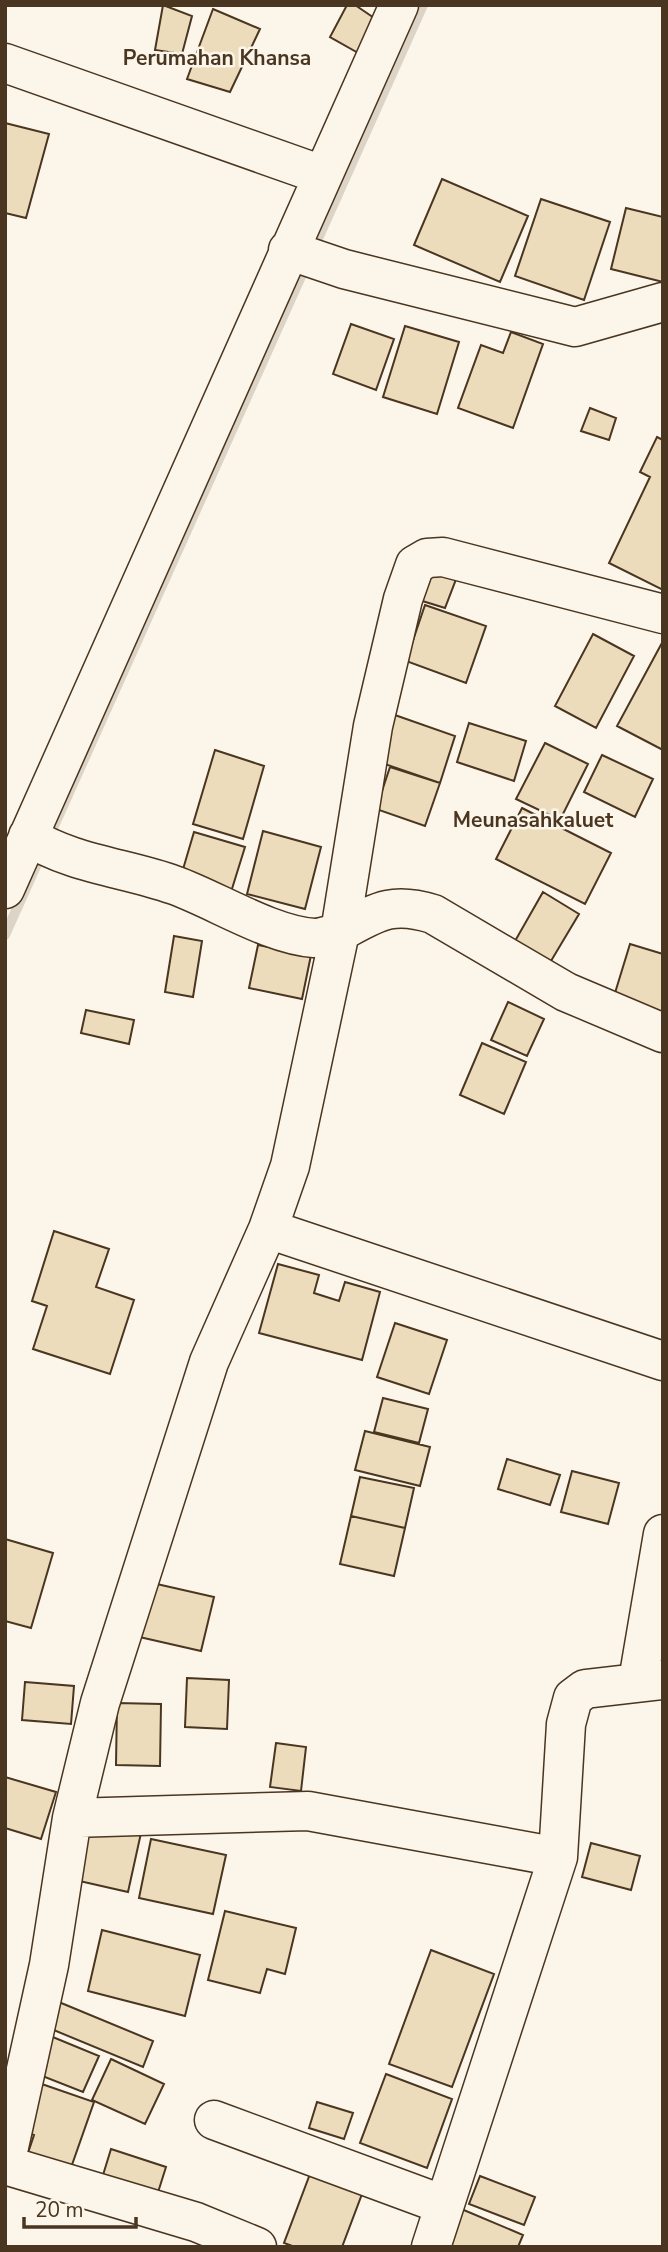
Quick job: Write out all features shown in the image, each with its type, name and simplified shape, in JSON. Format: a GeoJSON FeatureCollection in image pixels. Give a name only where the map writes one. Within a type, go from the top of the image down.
{"type":"FeatureCollection","features":[{"type":"Feature","properties":{"kind":"street"},"geometry":{"type":"LineString","coordinates":[[5,889],[42,844],[306,257],[322,175],[399,5]]}},
{"type":"Feature","properties":{"kind":"street"},"geometry":{"type":"LineString","coordinates":[[5,63],[322,175]]}},
{"type":"Feature","properties":{"kind":"street"},"geometry":{"type":"LineString","coordinates":[[306,257],[575,327],[663,302]]}},
{"type":"Feature","properties":{"kind":"street"},"geometry":{"type":"LineString","coordinates":[[257,2247],[196,2222],[5,2165],[49,1965],[72,1818],[100,1703],[209,1362],[268,1229],[290,1166],[340,932],[373,726],[402,599],[415,565],[427,558],[454,559],[663,614]]}},
{"type":"Feature","properties":{"kind":"street"},"geometry":{"type":"LineString","coordinates":[[42,844],[170,884],[209,902],[289,932],[316,938],[340,932],[386,908],[410,907],[421,910],[566,992],[663,1033]]}},
{"type":"Feature","properties":{"kind":"street"},"geometry":{"type":"LineString","coordinates":[[268,1229],[663,1361]]}},
{"type":"Feature","properties":{"kind":"street"},"geometry":{"type":"LineString","coordinates":[[431,2247],[558,1857],[566,1724],[573,1698],[585,1689],[650,1681],[663,1534]]}},
{"type":"Feature","properties":{"kind":"street"},"geometry":{"type":"LineString","coordinates":[[72,1818],[308,1811],[558,1857]]}},
{"type":"Feature","properties":{"kind":"street"},"geometry":{"type":"LineString","coordinates":[[214,2120],[444,2204]]}},
{"type":"Feature","properties":{"kind":"building"},"geometry":{"type":"Polygon","coordinates":[[[163,5],[192,16],[182,54],[155,50],[163,5]]]}},
{"type":"Feature","properties":{"kind":"building"},"geometry":{"type":"Polygon","coordinates":[[[347,5],[355,5],[380,22],[360,54],[330,37],[347,5]]]}},
{"type":"Feature","properties":{"kind":"building"},"geometry":{"type":"Polygon","coordinates":[[[213,9],[260,29],[230,92],[187,79],[213,9]]]}},
{"type":"Feature","properties":{"kind":"building"},"geometry":{"type":"Polygon","coordinates":[[[5,123],[49,134],[26,218],[5,213],[5,123]]]}},
{"type":"Feature","properties":{"kind":"building"},"geometry":{"type":"Polygon","coordinates":[[[442,179],[528,216],[500,282],[414,245],[442,179]]]}},
{"type":"Feature","properties":{"kind":"building"},"geometry":{"type":"Polygon","coordinates":[[[541,199],[610,222],[584,300],[515,276],[541,199]]]}},
{"type":"Feature","properties":{"kind":"building"},"geometry":{"type":"Polygon","coordinates":[[[626,208],[663,217],[663,282],[611,269],[626,208]]]}},
{"type":"Feature","properties":{"kind":"building"},"geometry":{"type":"Polygon","coordinates":[[[351,324],[394,339],[376,390],[333,374],[351,324]]]}},
{"type":"Feature","properties":{"kind":"building"},"geometry":{"type":"Polygon","coordinates":[[[405,326],[459,342],[437,414],[383,397],[405,326]]]}},
{"type":"Feature","properties":{"kind":"building"},"geometry":{"type":"Polygon","coordinates":[[[511,332],[543,344],[513,428],[458,408],[481,345],[503,353],[511,332]]]}},
{"type":"Feature","properties":{"kind":"building"},"geometry":{"type":"Polygon","coordinates":[[[590,408],[616,418],[609,440],[581,431],[590,408]]]}},
{"type":"Feature","properties":{"kind":"building"},"geometry":{"type":"Polygon","coordinates":[[[657,437],[663,440],[663,590],[609,563],[650,477],[640,472],[657,437]]]}},
{"type":"Feature","properties":{"kind":"building"},"geometry":{"type":"Polygon","coordinates":[[[429,564],[458,574],[445,608],[416,599],[429,564]]]}},
{"type":"Feature","properties":{"kind":"building"},"geometry":{"type":"Polygon","coordinates":[[[425,605],[486,626],[466,683],[406,661],[425,605]]]}},
{"type":"Feature","properties":{"kind":"building"},"geometry":{"type":"Polygon","coordinates":[[[593,634],[634,656],[596,728],[555,706],[593,634]]]}},
{"type":"Feature","properties":{"kind":"building"},"geometry":{"type":"Polygon","coordinates":[[[663,641],[663,750],[617,726],[663,641]]]}},
{"type":"Feature","properties":{"kind":"building"},"geometry":{"type":"Polygon","coordinates":[[[392,714],[455,736],[440,783],[376,761],[392,714]]]}},
{"type":"Feature","properties":{"kind":"building"},"geometry":{"type":"Polygon","coordinates":[[[469,723],[526,741],[514,781],[457,762],[469,723]]]}},
{"type":"Feature","properties":{"kind":"building"},"geometry":{"type":"Polygon","coordinates":[[[545,743],[588,764],[560,820],[516,799],[545,743]]]}},
{"type":"Feature","properties":{"kind":"building"},"geometry":{"type":"Polygon","coordinates":[[[215,750],[264,766],[243,839],[193,824],[215,750]]]}},
{"type":"Feature","properties":{"kind":"building"},"geometry":{"type":"Polygon","coordinates":[[[602,755],[653,779],[635,817],[584,792],[602,755]]]}},
{"type":"Feature","properties":{"kind":"building"},"geometry":{"type":"Polygon","coordinates":[[[390,767],[440,783],[425,826],[376,809],[390,767]]]}},
{"type":"Feature","properties":{"kind":"building"},"geometry":{"type":"Polygon","coordinates":[[[522,808],[611,853],[585,904],[496,859],[522,808]]]}},
{"type":"Feature","properties":{"kind":"building"},"geometry":{"type":"Polygon","coordinates":[[[263,831],[321,847],[305,909],[247,894],[263,831]]]}},
{"type":"Feature","properties":{"kind":"building"},"geometry":{"type":"Polygon","coordinates":[[[194,832],[245,847],[231,892],[181,876],[194,832]]]}},
{"type":"Feature","properties":{"kind":"building"},"geometry":{"type":"Polygon","coordinates":[[[543,892],[579,914],[551,961],[515,941],[543,892]]]}},
{"type":"Feature","properties":{"kind":"building"},"geometry":{"type":"Polygon","coordinates":[[[174,936],[202,941],[193,997],[165,992],[174,936]]]}},
{"type":"Feature","properties":{"kind":"building"},"geometry":{"type":"Polygon","coordinates":[[[630,944],[663,954],[663,1022],[611,1006],[630,944]]]}},
{"type":"Feature","properties":{"kind":"building"},"geometry":{"type":"Polygon","coordinates":[[[258,945],[311,955],[302,999],[249,988],[258,945]]]}},
{"type":"Feature","properties":{"kind":"building"},"geometry":{"type":"Polygon","coordinates":[[[508,1002],[544,1019],[527,1056],[491,1040],[508,1002]]]}},
{"type":"Feature","properties":{"kind":"building"},"geometry":{"type":"Polygon","coordinates":[[[86,1010],[134,1020],[129,1044],[81,1033],[86,1010]]]}},
{"type":"Feature","properties":{"kind":"building"},"geometry":{"type":"Polygon","coordinates":[[[482,1043],[526,1062],[504,1114],[460,1095],[482,1043]]]}},
{"type":"Feature","properties":{"kind":"building"},"geometry":{"type":"Polygon","coordinates":[[[54,1231],[109,1249],[96,1287],[134,1300],[110,1374],[33,1349],[47,1306],[32,1301],[54,1231]]]}},
{"type":"Feature","properties":{"kind":"building"},"geometry":{"type":"Polygon","coordinates":[[[278,1264],[319,1275],[314,1293],[339,1301],[345,1282],[380,1292],[362,1360],[259,1333],[278,1264]]]}},
{"type":"Feature","properties":{"kind":"building"},"geometry":{"type":"Polygon","coordinates":[[[395,1323],[447,1340],[429,1394],[377,1377],[395,1323]]]}},
{"type":"Feature","properties":{"kind":"building"},"geometry":{"type":"Polygon","coordinates":[[[383,1398],[428,1409],[419,1443],[374,1432],[383,1398]]]}},
{"type":"Feature","properties":{"kind":"building"},"geometry":{"type":"Polygon","coordinates":[[[365,1431],[430,1447],[420,1486],[355,1470],[365,1431]]]}},
{"type":"Feature","properties":{"kind":"building"},"geometry":{"type":"Polygon","coordinates":[[[507,1459],[560,1475],[550,1505],[498,1489],[507,1459]]]}},
{"type":"Feature","properties":{"kind":"building"},"geometry":{"type":"Polygon","coordinates":[[[572,1471],[619,1483],[608,1524],[561,1512],[572,1471]]]}},
{"type":"Feature","properties":{"kind":"building"},"geometry":{"type":"Polygon","coordinates":[[[360,1477],[414,1488],[405,1528],[351,1516],[360,1477]]]}},
{"type":"Feature","properties":{"kind":"building"},"geometry":{"type":"Polygon","coordinates":[[[351,1516],[405,1528],[394,1576],[340,1564],[351,1516]]]}},
{"type":"Feature","properties":{"kind":"building"},"geometry":{"type":"Polygon","coordinates":[[[5,1539],[53,1553],[31,1628],[5,1621],[5,1539]]]}},
{"type":"Feature","properties":{"kind":"building"},"geometry":{"type":"Polygon","coordinates":[[[148,1582],[214,1597],[201,1651],[135,1636],[148,1582]]]}},
{"type":"Feature","properties":{"kind":"building"},"geometry":{"type":"Polygon","coordinates":[[[187,1678],[229,1680],[227,1729],[185,1727],[187,1678]]]}},
{"type":"Feature","properties":{"kind":"building"},"geometry":{"type":"Polygon","coordinates":[[[25,1682],[74,1686],[71,1724],[22,1720],[25,1682]]]}},
{"type":"Feature","properties":{"kind":"building"},"geometry":{"type":"Polygon","coordinates":[[[117,1703],[161,1704],[160,1766],[116,1765],[117,1703]]]}},
{"type":"Feature","properties":{"kind":"building"},"geometry":{"type":"Polygon","coordinates":[[[276,1743],[306,1747],[301,1791],[270,1787],[276,1743]]]}},
{"type":"Feature","properties":{"kind":"building"},"geometry":{"type":"Polygon","coordinates":[[[5,1777],[56,1792],[41,1839],[5,1828],[5,1777]]]}},
{"type":"Feature","properties":{"kind":"building"},"geometry":{"type":"Polygon","coordinates":[[[88,1820],[141,1833],[128,1892],[75,1880],[88,1820]]]}},
{"type":"Feature","properties":{"kind":"building"},"geometry":{"type":"Polygon","coordinates":[[[151,1839],[226,1855],[213,1914],[139,1898],[151,1839]]]}},
{"type":"Feature","properties":{"kind":"building"},"geometry":{"type":"Polygon","coordinates":[[[591,1843],[640,1856],[631,1890],[582,1877],[591,1843]]]}},
{"type":"Feature","properties":{"kind":"building"},"geometry":{"type":"Polygon","coordinates":[[[225,1911],[296,1928],[285,1974],[267,1969],[260,1993],[208,1980],[225,1911]]]}},
{"type":"Feature","properties":{"kind":"building"},"geometry":{"type":"Polygon","coordinates":[[[102,1930],[200,1955],[185,2016],[88,1991],[102,1930]]]}},
{"type":"Feature","properties":{"kind":"building"},"geometry":{"type":"Polygon","coordinates":[[[431,1950],[494,1974],[452,2087],[389,2064],[431,1950]]]}},
{"type":"Feature","properties":{"kind":"building"},"geometry":{"type":"Polygon","coordinates":[[[54,2000],[153,2041],[143,2067],[44,2026],[54,2000]]]}},
{"type":"Feature","properties":{"kind":"building"},"geometry":{"type":"Polygon","coordinates":[[[43,2033],[99,2056],[83,2092],[27,2070],[43,2033]]]}},
{"type":"Feature","properties":{"kind":"building"},"geometry":{"type":"Polygon","coordinates":[[[111,2059],[164,2084],[145,2124],[92,2100],[111,2059]]]}},
{"type":"Feature","properties":{"kind":"building"},"geometry":{"type":"Polygon","coordinates":[[[386,2074],[452,2099],[427,2168],[360,2143],[386,2074]]]}},
{"type":"Feature","properties":{"kind":"building"},"geometry":{"type":"Polygon","coordinates":[[[36,2082],[94,2102],[67,2179],[24,2165],[34,2135],[19,2129],[36,2082]]]}},
{"type":"Feature","properties":{"kind":"building"},"geometry":{"type":"Polygon","coordinates":[[[317,2102],[353,2113],[344,2139],[309,2128],[317,2102]]]}},
{"type":"Feature","properties":{"kind":"building"},"geometry":{"type":"Polygon","coordinates":[[[111,2149],[166,2167],[154,2205],[99,2188],[111,2149]]]}},
{"type":"Feature","properties":{"kind":"building"},"geometry":{"type":"Polygon","coordinates":[[[313,2166],[365,2186],[342,2247],[295,2247],[284,2243],[313,2166]]]}},
{"type":"Feature","properties":{"kind":"building"},"geometry":{"type":"Polygon","coordinates":[[[480,2176],[535,2197],[524,2225],[469,2204],[480,2176]]]}},
{"type":"Feature","properties":{"kind":"building"},"geometry":{"type":"Polygon","coordinates":[[[459,2208],[523,2235],[518,2247],[449,2247],[459,2208]]]}},
{"type":"Feature","properties":{"kind":"waterway"},"geometry":{"type":"LineString","coordinates":[[5,935],[423,5]]}},
{"type":"Feature","properties":{"kind":"district","name":"Perumahan Khansa"},"geometry":{"type":"Point","coordinates":[217,58]}},
{"type":"Feature","properties":{"kind":"district","name":"Meunasahkaluet"},"geometry":{"type":"Point","coordinates":[533,820]}}]}
